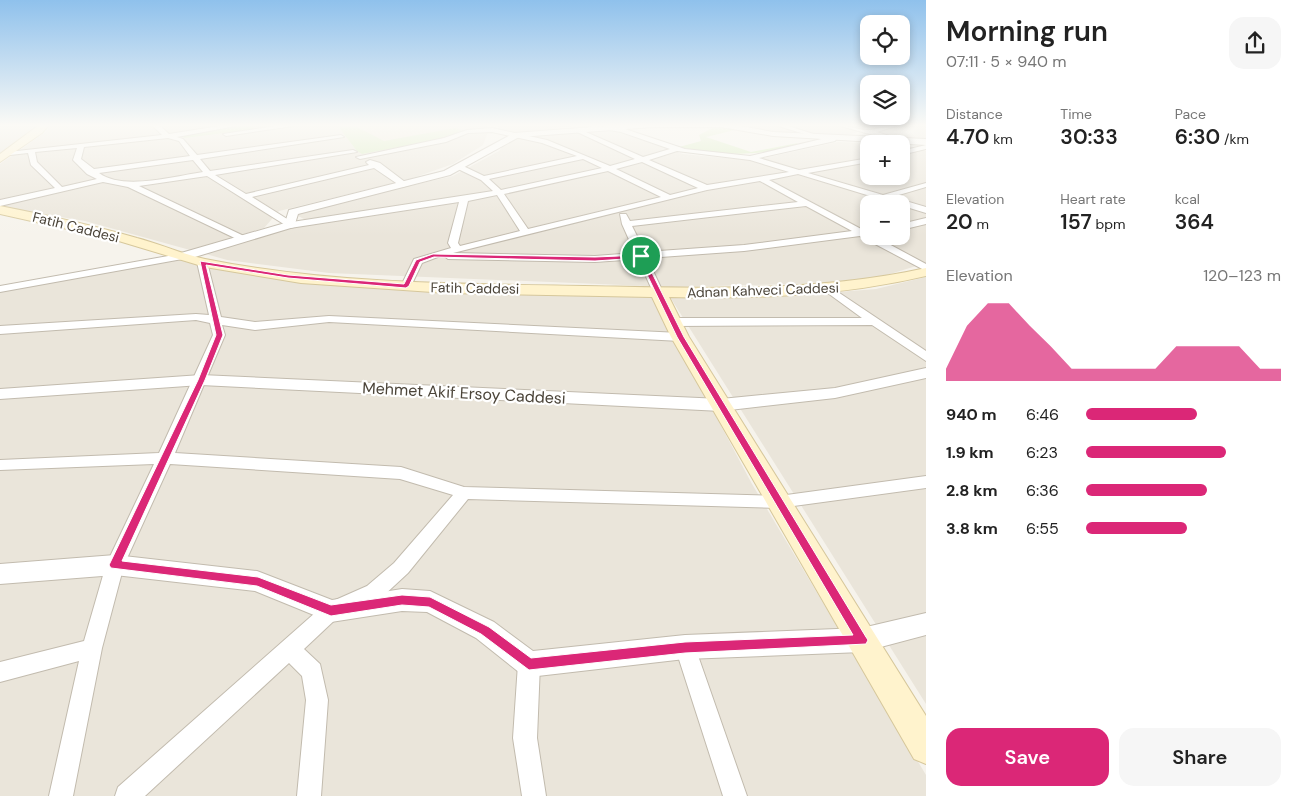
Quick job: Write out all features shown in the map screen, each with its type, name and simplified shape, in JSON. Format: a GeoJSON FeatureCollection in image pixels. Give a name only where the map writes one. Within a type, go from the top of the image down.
{"type":"FeatureCollection","features":[{"type":"Feature","properties":{"kind":"main road","name":"Fatih Caddesi"},"geometry":{"type":"LineString","coordinates":[[0,210],[60,222],[202,262],[288,276],[406,286],[658,292]]}},
{"type":"Feature","properties":{"kind":"main road","name":"Adnan Kahveci Caddesi"},"geometry":{"type":"LineString","coordinates":[[658,292],[829,289],[892,281],[926,270]]}},
{"type":"Feature","properties":{"kind":"main road"},"geometry":{"type":"LineString","coordinates":[[658,292],[677,330],[926,747]]}},
{"type":"Feature","properties":{"kind":"street"},"geometry":{"type":"LineString","coordinates":[[34,162],[60,189]]}},
{"type":"Feature","properties":{"kind":"street"},"geometry":{"type":"LineString","coordinates":[[79,162],[103,180],[130,185],[243,239]]}},
{"type":"Feature","properties":{"kind":"street"},"geometry":{"type":"LineString","coordinates":[[90,172],[158,162]]}},
{"type":"Feature","properties":{"kind":"street"},"geometry":{"type":"LineString","coordinates":[[199,162],[209,174],[290,225]]}},
{"type":"Feature","properties":{"kind":"street"},"geometry":{"type":"LineString","coordinates":[[130,185],[296,162]]}},
{"type":"Feature","properties":{"kind":"street"},"geometry":{"type":"LineString","coordinates":[[372,162],[405,185]]}},
{"type":"Feature","properties":{"kind":"street"},"geometry":{"type":"LineString","coordinates":[[290,225],[293,212],[405,185],[447,173],[469,162]]}},
{"type":"Feature","properties":{"kind":"street"},"geometry":{"type":"LineString","coordinates":[[482,178],[559,162]]}},
{"type":"Feature","properties":{"kind":"street"},"geometry":{"type":"LineString","coordinates":[[596,162],[669,198]]}},
{"type":"Feature","properties":{"kind":"street"},"geometry":{"type":"LineString","coordinates":[[0,290],[185,256],[290,225],[464,201],[613,169],[636,162]]}},
{"type":"Feature","properties":{"kind":"street"},"geometry":{"type":"LineString","coordinates":[[648,162],[706,188]]}},
{"type":"Feature","properties":{"kind":"street"},"geometry":{"type":"LineString","coordinates":[[762,162],[876,195]]}},
{"type":"Feature","properties":{"kind":"street"},"geometry":{"type":"LineString","coordinates":[[406,286],[418,261],[433,255],[526,234],[706,188],[856,162]]}},
{"type":"Feature","properties":{"kind":"street"},"geometry":{"type":"LineString","coordinates":[[246,196],[294,187],[326,176],[377,165]]}},
{"type":"Feature","properties":{"kind":"street"},"geometry":{"type":"LineString","coordinates":[[461,167],[476,172],[502,193],[526,234]]}},
{"type":"Feature","properties":{"kind":"street"},"geometry":{"type":"LineString","coordinates":[[760,178],[805,204],[860,231]]}},
{"type":"Feature","properties":{"kind":"street"},"geometry":{"type":"LineString","coordinates":[[0,202],[103,180]]}},
{"type":"Feature","properties":{"kind":"street"},"geometry":{"type":"LineString","coordinates":[[890,195],[926,185]]}},
{"type":"Feature","properties":{"kind":"street"},"geometry":{"type":"LineString","coordinates":[[457,249],[453,242],[464,201]]}},
{"type":"Feature","properties":{"kind":"street"},"geometry":{"type":"LineString","coordinates":[[626,224],[805,204]]}},
{"type":"Feature","properties":{"kind":"street"},"geometry":{"type":"LineString","coordinates":[[910,205],[926,210]]}},
{"type":"Feature","properties":{"kind":"street"},"geometry":{"type":"LineString","coordinates":[[620,210],[658,292]]}},
{"type":"Feature","properties":{"kind":"street"},"geometry":{"type":"LineString","coordinates":[[910,224],[926,221]]}},
{"type":"Feature","properties":{"kind":"street"},"geometry":{"type":"LineString","coordinates":[[433,255],[595,259],[744,248],[860,234]]}},
{"type":"Feature","properties":{"kind":"street"},"geometry":{"type":"LineString","coordinates":[[884,245],[926,270]]}},
{"type":"Feature","properties":{"kind":"street"},"geometry":{"type":"LineString","coordinates":[[60,796],[92,648],[114,565],[202,380],[220,335],[202,262]]}},
{"type":"Feature","properties":{"kind":"street"},"geometry":{"type":"LineString","coordinates":[[829,289],[926,357]]}},
{"type":"Feature","properties":{"kind":"street"},"geometry":{"type":"LineString","coordinates":[[0,330],[196,317],[255,326],[329,319],[677,330],[874,321]]}},
{"type":"Feature","properties":{"kind":"street","name":"Mehmet Akif Ersoy Caddesi"},"geometry":{"type":"LineString","coordinates":[[0,394],[202,380],[721,404],[836,392],[926,373]]}},
{"type":"Feature","properties":{"kind":"street"},"geometry":{"type":"LineString","coordinates":[[0,465],[165,458],[401,473],[464,493],[779,502],[926,482]]}},
{"type":"Feature","properties":{"kind":"street"},"geometry":{"type":"LineString","coordinates":[[127,796],[331,610],[374,592],[401,568],[464,493]]}},
{"type":"Feature","properties":{"kind":"street"},"geometry":{"type":"LineString","coordinates":[[0,574],[114,565],[258,581],[331,610],[402,600],[430,602],[485,630],[529,664],[685,647],[862,640],[926,624]]}},
{"type":"Feature","properties":{"kind":"street"},"geometry":{"type":"LineString","coordinates":[[685,647],[735,796]]}},
{"type":"Feature","properties":{"kind":"street"},"geometry":{"type":"LineString","coordinates":[[0,672],[92,648]]}},
{"type":"Feature","properties":{"kind":"street"},"geometry":{"type":"LineString","coordinates":[[289,649],[312,671],[317,700],[309,796]]}},
{"type":"Feature","properties":{"kind":"street"},"geometry":{"type":"LineString","coordinates":[[529,664],[525,738],[534,796]]}},
{"type":"Feature","properties":{"kind":"shaded area"},"geometry":{"type":"Polygon","coordinates":[[[3,162],[456,162],[410,179],[279,211],[264,228],[190,250],[85,221],[0,207],[0,164],[3,162]]]}},
{"type":"Feature","properties":{"kind":"shaded area"},"geometry":{"type":"Polygon","coordinates":[[[478,162],[860,162],[860,185],[910,185],[910,162],[926,162],[926,263],[877,278],[798,284],[672,287],[329,273],[227,260],[206,254],[207,251],[306,220],[298,216],[301,211],[453,176],[478,162]]]}},
{"type":"Feature","properties":{"kind":"shaded area"},"geometry":{"type":"Polygon","coordinates":[[[179,259],[197,265],[287,279],[403,290],[652,296],[752,484],[926,775],[926,796],[0,796],[0,291],[179,259]]]}},
{"type":"Feature","properties":{"kind":"shaded area"},"geometry":{"type":"Polygon","coordinates":[[[926,277],[926,704],[670,297],[678,294],[838,292],[876,289],[926,277]]]}},
{"type":"Feature","properties":{"kind":"route"},"geometry":{"type":"LineString","coordinates":[[433,255],[595,259],[641,256],[680,337],[862,640],[685,647],[529,664],[485,630],[430,602],[402,600],[331,610],[258,581],[114,565],[202,380],[220,335],[202,262],[288,276],[406,286],[418,261],[433,255]]}}]}
